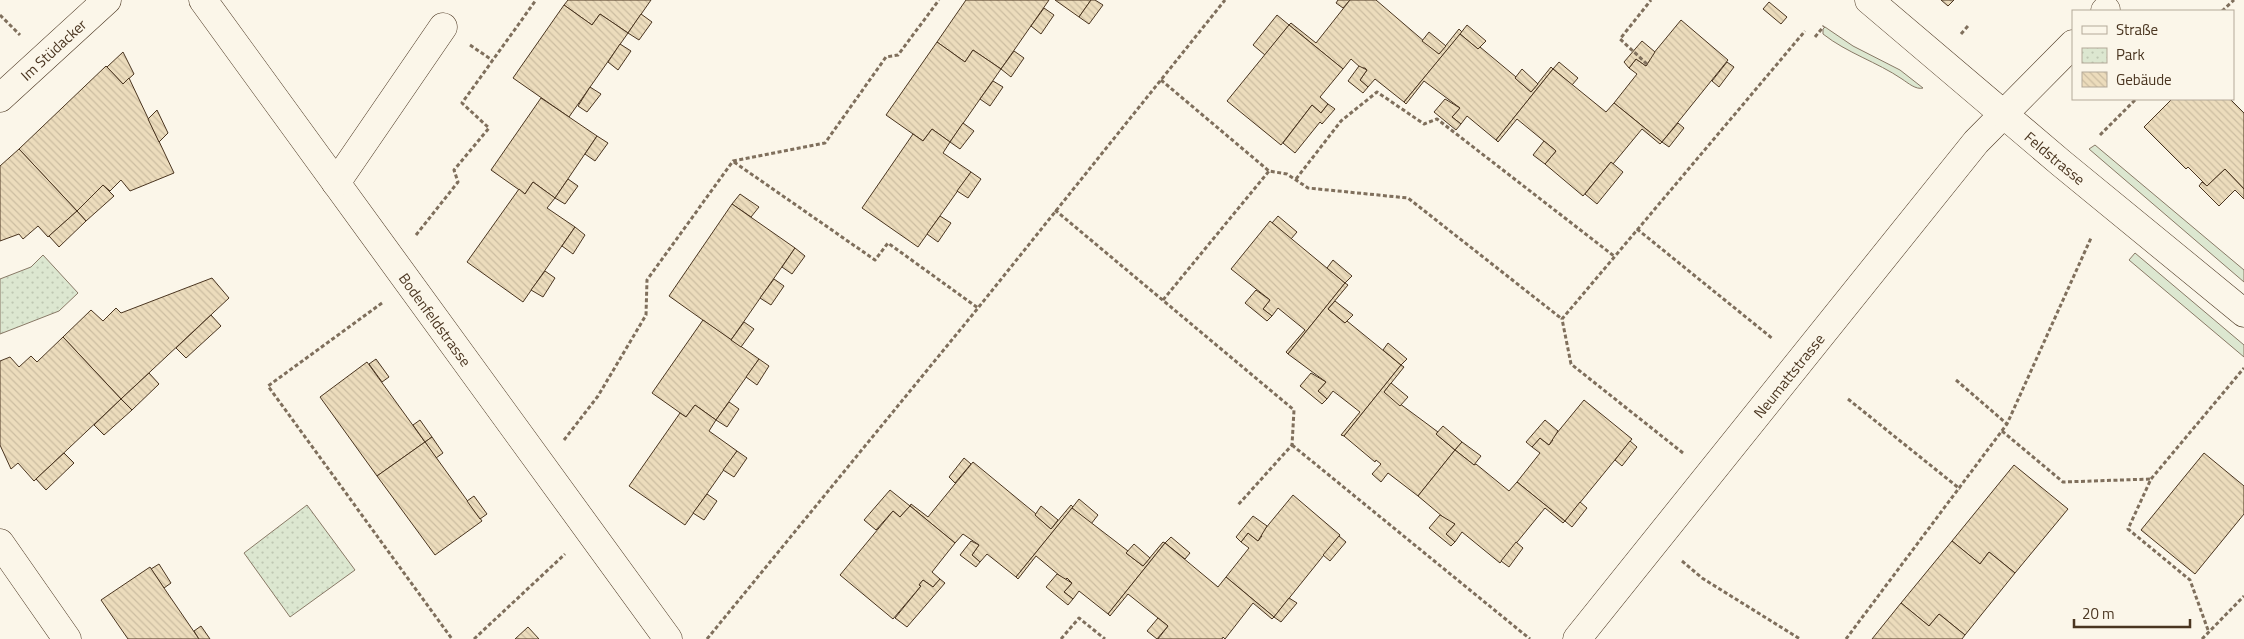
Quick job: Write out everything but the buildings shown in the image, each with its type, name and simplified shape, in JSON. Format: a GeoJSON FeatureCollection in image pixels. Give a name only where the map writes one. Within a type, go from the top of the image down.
{"type":"FeatureCollection","features":[{"type":"Feature","properties":{"kind":"street","name":"Im Stüdacker"},"geometry":{"type":"LineString","coordinates":[[0,98],[107,0]]}},
{"type":"Feature","properties":{"kind":"street","name":"Bodenfeldstrasse"},"geometry":{"type":"LineString","coordinates":[[203,0],[668,639]]}},
{"type":"Feature","properties":{"kind":"street","name":"Feldstrasse"},"geometry":{"type":"LineString","coordinates":[[1869,0],[2002,114],[2244,313]]}},
{"type":"Feature","properties":{"kind":"street"},"geometry":{"type":"LineString","coordinates":[[336,183],[443,27]]}},
{"type":"Feature","properties":{"kind":"street","name":"Neumattstrasse"},"geometry":{"type":"LineString","coordinates":[[1577,639],[1976,142],[2072,45]]}},
{"type":"Feature","properties":{"kind":"street"},"geometry":{"type":"LineString","coordinates":[[0,543],[67,639]]}},
{"type":"Feature","properties":{"kind":"path"},"geometry":{"type":"LineString","coordinates":[[452,639],[268,386],[402,273],[458,182],[454,170],[489,128],[462,103],[536,0]]}},
{"type":"Feature","properties":{"kind":"path"},"geometry":{"type":"LineString","coordinates":[[546,472],[561,444],[598,396],[646,316],[647,280],[733,161],[825,143],[886,57],[898,55],[939,0]]}},
{"type":"Feature","properties":{"kind":"path"},"geometry":{"type":"LineString","coordinates":[[707,639],[978,308],[1225,0]]}},
{"type":"Feature","properties":{"kind":"path"},"geometry":{"type":"LineString","coordinates":[[1647,64],[1620,39],[1651,0]]}},
{"type":"Feature","properties":{"kind":"path"},"geometry":{"type":"LineString","coordinates":[[2223,10],[2234,0]]}},
{"type":"Feature","properties":{"kind":"path"},"geometry":{"type":"LineString","coordinates":[[1815,37],[1824,26]]}},
{"type":"Feature","properties":{"kind":"path"},"geometry":{"type":"LineString","coordinates":[[1562,319],[1805,31]]}},
{"type":"Feature","properties":{"kind":"path"},"geometry":{"type":"LineString","coordinates":[[1161,80],[1269,171],[1287,174],[1308,188],[1408,198],[1562,319],[1571,364],[1689,458]]}},
{"type":"Feature","properties":{"kind":"path"},"geometry":{"type":"LineString","coordinates":[[1296,180],[1341,121],[1377,92],[1424,124],[1437,119],[1614,256]]}},
{"type":"Feature","properties":{"kind":"path"},"geometry":{"type":"LineString","coordinates":[[2100,135],[2135,100]]}},
{"type":"Feature","properties":{"kind":"path"},"geometry":{"type":"LineString","coordinates":[[733,161],[875,260],[888,243],[978,308]]}},
{"type":"Feature","properties":{"kind":"path"},"geometry":{"type":"LineString","coordinates":[[1163,300],[1269,171]]}},
{"type":"Feature","properties":{"kind":"path"},"geometry":{"type":"LineString","coordinates":[[1055,210],[1294,410],[1292,445],[1238,505]]}},
{"type":"Feature","properties":{"kind":"path"},"geometry":{"type":"LineString","coordinates":[[1637,229],[1801,362]]}},
{"type":"Feature","properties":{"kind":"path"},"geometry":{"type":"LineString","coordinates":[[1846,639],[2007,424],[2091,238]]}},
{"type":"Feature","properties":{"kind":"path"},"geometry":{"type":"LineString","coordinates":[[2208,630],[2190,580],[2128,529],[2151,478],[2244,368]]}},
{"type":"Feature","properties":{"kind":"path"},"geometry":{"type":"LineString","coordinates":[[1956,380],[2007,424]]}},
{"type":"Feature","properties":{"kind":"path"},"geometry":{"type":"LineString","coordinates":[[1848,399],[1960,489]]}},
{"type":"Feature","properties":{"kind":"path"},"geometry":{"type":"LineString","coordinates":[[2002,431],[2063,482],[2151,478]]}},
{"type":"Feature","properties":{"kind":"path"},"geometry":{"type":"LineString","coordinates":[[1292,445],[1530,639]]}},
{"type":"Feature","properties":{"kind":"path"},"geometry":{"type":"LineString","coordinates":[[474,639],[589,531]]}},
{"type":"Feature","properties":{"kind":"path"},"geometry":{"type":"LineString","coordinates":[[1707,582],[1800,639]]}},
{"type":"Feature","properties":{"kind":"path"},"geometry":{"type":"LineString","coordinates":[[2202,639],[2208,630],[2244,596]]}},
{"type":"Feature","properties":{"kind":"path"},"geometry":{"type":"LineString","coordinates":[[1061,639],[1079,618],[1105,639]]}},
{"type":"Feature","properties":{"kind":"green space"},"geometry":{"type":"Polygon","coordinates":[[[1825,27],[1853,46],[1900,70],[1923,88],[1912,86],[1892,73],[1832,41],[1823,34],[1825,27]]]}},
{"type":"Feature","properties":{"kind":"green space"},"geometry":{"type":"Polygon","coordinates":[[[2095,145],[2244,270],[2244,282],[2089,149],[2095,145]]]}},
{"type":"Feature","properties":{"kind":"green space"},"geometry":{"type":"Polygon","coordinates":[[[2135,253],[2244,345],[2244,357],[2129,260],[2135,253]]]}},
{"type":"Feature","properties":{"kind":"green space"},"geometry":{"type":"Polygon","coordinates":[[[43,255],[78,293],[59,311],[0,334],[0,279],[31,267],[43,255]]]}},
{"type":"Feature","properties":{"kind":"green space"},"geometry":{"type":"Polygon","coordinates":[[[307,505],[355,570],[290,617],[244,553],[307,505]]]}}]}
